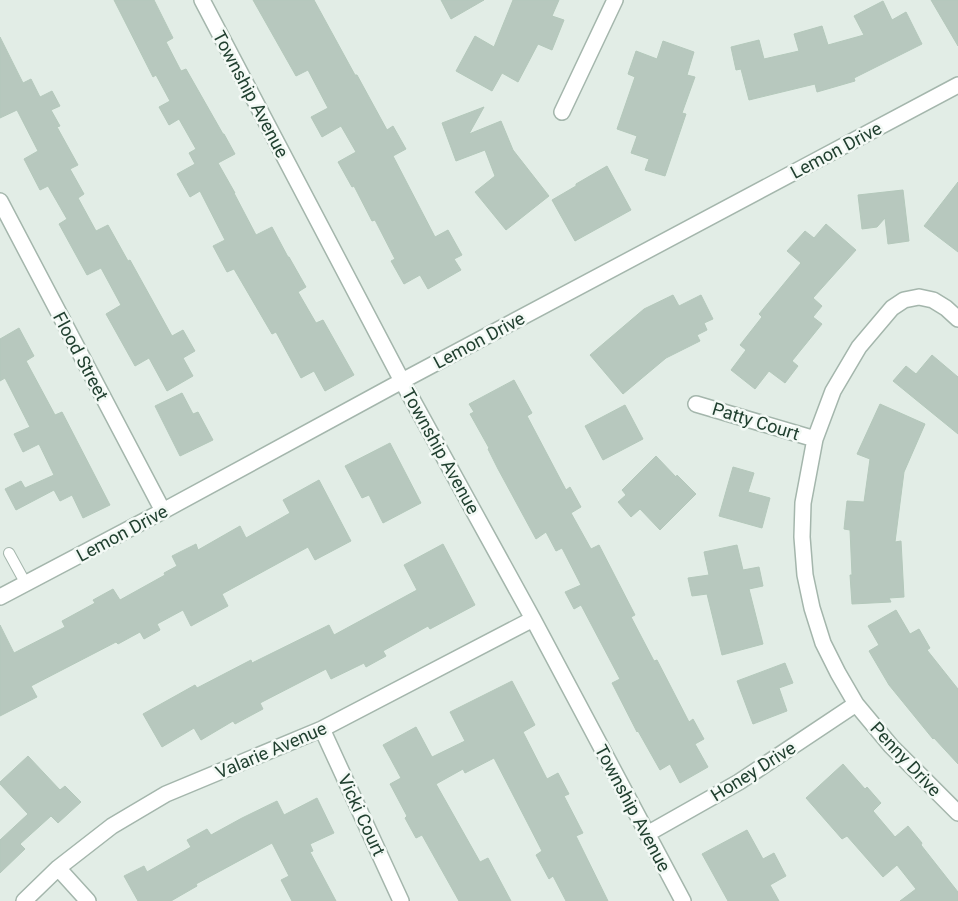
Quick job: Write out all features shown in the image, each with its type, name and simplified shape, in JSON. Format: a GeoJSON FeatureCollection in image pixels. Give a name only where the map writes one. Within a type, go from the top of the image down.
{"type":"FeatureCollection","features":[{"type":"Feature","properties":{"kind":"street","name":"Township Avenue"},"geometry":{"type":"LineString","coordinates":[[202,0],[402,381],[533,620],[683,901]]}},
{"type":"Feature","properties":{"kind":"street"},"geometry":{"type":"LineString","coordinates":[[562,112],[615,0]]}},
{"type":"Feature","properties":{"kind":"street","name":"Lemon Drive"},"geometry":{"type":"LineString","coordinates":[[0,597],[958,85]]}},
{"type":"Feature","properties":{"kind":"street","name":"Flood Street"},"geometry":{"type":"LineString","coordinates":[[0,201],[163,511]]}},
{"type":"Feature","properties":{"kind":"street","name":"Penny Drive"},"geometry":{"type":"LineString","coordinates":[[958,319],[933,300],[919,298],[904,300],[892,308],[859,347],[833,391],[815,439],[803,503],[802,537],[805,575],[812,608],[823,643],[838,674],[856,704],[891,746],[958,813]]}},
{"type":"Feature","properties":{"kind":"street","name":"Patty Court"},"geometry":{"type":"LineString","coordinates":[[696,404],[815,439]]}},
{"type":"Feature","properties":{"kind":"street","name":"Valarie Avenue"},"geometry":{"type":"LineString","coordinates":[[24,901],[58,868],[112,826],[166,794],[322,729],[533,620]]}},
{"type":"Feature","properties":{"kind":"street","name":"Honey Drive"},"geometry":{"type":"LineString","coordinates":[[647,834],[739,782],[856,704]]}},
{"type":"Feature","properties":{"kind":"street","name":"Vicki Court"},"geometry":{"type":"LineString","coordinates":[[322,729],[401,901]]}},
{"type":"Feature","properties":{"kind":"street"},"geometry":{"type":"LineString","coordinates":[[58,868],[88,901]]}},
{"type":"Feature","properties":{"kind":"lane"},"geometry":{"type":"LineString","coordinates":[[9,553],[26,584]]}},
{"type":"Feature","properties":{"kind":"building"},"geometry":{"type":"Polygon","coordinates":[[[114,0],[154,0],[173,38],[166,42],[181,71],[186,69],[235,154],[218,163],[256,235],[272,227],[306,287],[298,292],[316,323],[323,320],[354,375],[325,391],[314,371],[301,378],[276,332],[272,334],[234,269],[227,272],[213,246],[225,240],[200,191],[190,197],[177,174],[195,164],[189,153],[196,149],[179,119],[169,125],[159,107],[170,101],[156,75],[153,77],[114,0]]]}},
{"type":"Feature","properties":{"kind":"building"},"geometry":{"type":"Polygon","coordinates":[[[253,0],[314,0],[387,130],[393,126],[406,149],[393,156],[435,237],[448,230],[462,255],[454,259],[461,270],[428,289],[420,275],[404,284],[391,261],[395,259],[375,220],[372,221],[354,186],[352,187],[338,162],[356,152],[341,126],[322,137],[311,117],[328,108],[308,70],[296,76],[253,0]]]}},
{"type":"Feature","properties":{"kind":"building"},"geometry":{"type":"Polygon","coordinates":[[[441,0],[484,0],[451,19],[441,0]]]}},
{"type":"Feature","properties":{"kind":"building"},"geometry":{"type":"Polygon","coordinates":[[[513,0],[559,0],[552,16],[564,20],[552,50],[538,44],[518,82],[502,73],[492,91],[456,71],[475,36],[494,47],[513,0]]]}},
{"type":"Feature","properties":{"kind":"building"},"geometry":{"type":"Polygon","coordinates":[[[931,0],[958,0],[958,46],[931,0]]]}},
{"type":"Feature","properties":{"kind":"building"},"geometry":{"type":"Polygon","coordinates":[[[883,1],[892,20],[906,12],[922,44],[854,78],[855,81],[817,92],[815,84],[749,100],[741,69],[736,70],[731,47],[759,40],[764,59],[799,51],[794,34],[822,26],[828,45],[864,35],[854,16],[883,1]]]}},
{"type":"Feature","properties":{"kind":"building"},"geometry":{"type":"Polygon","coordinates":[[[0,37],[23,83],[31,79],[40,97],[52,91],[60,106],[51,110],[60,126],[57,127],[78,165],[70,169],[84,194],[78,198],[96,231],[108,225],[128,261],[130,260],[172,336],[183,330],[195,351],[183,358],[193,376],[167,391],[149,358],[135,366],[106,314],[121,305],[101,268],[87,275],[59,224],[67,219],[48,186],[40,190],[24,159],[38,151],[17,110],[0,118],[0,37]]]}},
{"type":"Feature","properties":{"kind":"building"},"geometry":{"type":"Polygon","coordinates":[[[663,41],[694,52],[687,75],[695,77],[682,113],[686,114],[665,176],[645,170],[649,159],[631,153],[637,136],[617,129],[635,77],[628,74],[636,51],[657,59],[663,41]]]}},
{"type":"Feature","properties":{"kind":"building"},"geometry":{"type":"Polygon","coordinates":[[[484,107],[469,134],[501,121],[513,150],[549,196],[506,230],[475,192],[495,176],[485,150],[456,161],[442,123],[484,107]]]}},
{"type":"Feature","properties":{"kind":"building"},"geometry":{"type":"Polygon","coordinates":[[[607,166],[631,210],[575,241],[552,200],[607,166]]]}},
{"type":"Feature","properties":{"kind":"building"},"geometry":{"type":"Polygon","coordinates":[[[958,182],[958,252],[924,226],[958,182]]]}},
{"type":"Feature","properties":{"kind":"building"},"geometry":{"type":"Polygon","coordinates":[[[903,190],[909,241],[888,244],[885,218],[877,227],[862,229],[858,195],[903,190]]]}},
{"type":"Feature","properties":{"kind":"building"},"geometry":{"type":"Polygon","coordinates":[[[826,224],[856,250],[813,298],[822,306],[813,317],[822,324],[792,361],[798,366],[785,383],[769,371],[755,389],[731,370],[746,350],[740,345],[762,317],[759,314],[801,263],[787,251],[805,231],[814,238],[826,224]]]}},
{"type":"Feature","properties":{"kind":"building"},"geometry":{"type":"Polygon","coordinates":[[[673,295],[679,306],[701,295],[713,319],[704,323],[707,330],[697,335],[700,341],[666,358],[623,394],[590,355],[644,309],[673,295]]]}},
{"type":"Feature","properties":{"kind":"building"},"geometry":{"type":"Polygon","coordinates":[[[19,328],[34,356],[26,361],[55,415],[62,412],[110,505],[83,518],[72,495],[60,501],[54,490],[16,510],[5,489],[21,481],[25,488],[54,475],[39,444],[23,452],[14,434],[30,427],[5,378],[0,381],[0,339],[19,328]]]}},
{"type":"Feature","properties":{"kind":"building"},"geometry":{"type":"Polygon","coordinates":[[[932,355],[958,377],[958,434],[893,381],[906,366],[916,374],[932,355]]]}},
{"type":"Feature","properties":{"kind":"building"},"geometry":{"type":"Polygon","coordinates":[[[514,380],[532,413],[527,416],[566,490],[570,487],[581,507],[571,513],[591,549],[599,545],[635,615],[631,617],[654,661],[657,660],[689,722],[693,719],[704,739],[695,744],[708,767],[680,783],[670,764],[660,770],[637,732],[612,683],[620,679],[581,605],[574,609],[565,592],[581,585],[562,548],[556,551],[546,532],[536,539],[470,414],[474,412],[469,404],[514,380]]]}},
{"type":"Feature","properties":{"kind":"building"},"geometry":{"type":"Polygon","coordinates":[[[182,393],[193,414],[198,412],[213,440],[180,456],[155,406],[182,393]]]}},
{"type":"Feature","properties":{"kind":"building"},"geometry":{"type":"Polygon","coordinates":[[[880,404],[925,424],[904,472],[895,542],[901,541],[904,597],[889,598],[891,602],[852,604],[850,530],[844,529],[847,501],[864,502],[870,459],[857,454],[880,404]]]}},
{"type":"Feature","properties":{"kind":"building"},"geometry":{"type":"Polygon","coordinates":[[[625,405],[643,439],[603,460],[585,426],[625,405]]]}},
{"type":"Feature","properties":{"kind":"building"},"geometry":{"type":"Polygon","coordinates":[[[390,443],[421,503],[383,523],[369,495],[362,498],[345,466],[390,443]]]}},
{"type":"Feature","properties":{"kind":"building"},"geometry":{"type":"Polygon","coordinates":[[[656,456],[696,494],[660,530],[640,509],[631,517],[618,502],[626,495],[622,490],[656,456]]]}},
{"type":"Feature","properties":{"kind":"building"},"geometry":{"type":"Polygon","coordinates":[[[733,467],[754,473],[748,492],[770,498],[762,528],[719,516],[733,467]]]}},
{"type":"Feature","properties":{"kind":"building"},"geometry":{"type":"Polygon","coordinates":[[[319,480],[351,541],[315,560],[308,547],[222,594],[228,606],[191,626],[183,610],[157,624],[160,630],[144,639],[140,632],[118,644],[116,642],[31,686],[37,697],[0,716],[0,625],[14,653],[65,627],[62,621],[95,603],[93,600],[113,589],[120,600],[165,575],[164,573],[177,566],[172,556],[196,544],[198,550],[240,526],[246,538],[290,513],[283,500],[319,480]]]}},
{"type":"Feature","properties":{"kind":"building"},"geometry":{"type":"Polygon","coordinates":[[[443,544],[475,605],[430,629],[428,626],[383,651],[386,656],[366,667],[364,663],[331,679],[326,669],[260,703],[263,709],[235,724],[233,721],[201,740],[194,728],[162,747],[143,714],[195,685],[197,688],[251,660],[252,663],[329,625],[334,635],[417,590],[404,565],[443,544]]]}},
{"type":"Feature","properties":{"kind":"building"},"geometry":{"type":"Polygon","coordinates":[[[737,545],[743,570],[759,567],[763,586],[749,589],[763,644],[722,655],[707,594],[692,596],[688,578],[709,575],[704,552],[737,545]]]}},
{"type":"Feature","properties":{"kind":"building"},"geometry":{"type":"Polygon","coordinates":[[[896,610],[910,634],[919,629],[930,648],[927,650],[958,689],[958,764],[933,739],[889,685],[869,651],[879,645],[868,626],[896,610]]]}},
{"type":"Feature","properties":{"kind":"building"},"geometry":{"type":"Polygon","coordinates":[[[785,663],[793,683],[779,688],[787,711],[753,724],[737,681],[785,663]]]}},
{"type":"Feature","properties":{"kind":"building"},"geometry":{"type":"Polygon","coordinates":[[[512,681],[535,725],[523,732],[547,779],[558,773],[569,794],[564,796],[583,833],[576,836],[608,901],[566,901],[553,876],[549,879],[536,855],[542,851],[494,758],[465,773],[463,769],[436,784],[480,862],[488,858],[511,901],[459,901],[422,835],[416,838],[390,784],[401,778],[383,745],[416,727],[432,757],[465,741],[450,712],[512,681]]]}},
{"type":"Feature","properties":{"kind":"building"},"geometry":{"type":"Polygon","coordinates":[[[28,756],[60,790],[65,786],[81,802],[58,823],[51,816],[20,844],[25,849],[0,873],[0,840],[28,814],[0,782],[28,756]]]}},
{"type":"Feature","properties":{"kind":"building"},"geometry":{"type":"Polygon","coordinates":[[[843,764],[865,789],[867,787],[881,803],[873,811],[895,837],[908,826],[958,892],[958,901],[900,901],[916,889],[897,865],[883,877],[847,836],[842,839],[806,798],[843,764]]]}},
{"type":"Feature","properties":{"kind":"building"},"geometry":{"type":"Polygon","coordinates":[[[317,798],[334,833],[310,844],[313,851],[310,852],[336,901],[292,901],[281,880],[289,876],[272,843],[196,884],[197,886],[171,901],[138,901],[124,876],[144,866],[147,872],[191,847],[187,840],[207,829],[211,835],[277,801],[284,815],[317,798]]]}},
{"type":"Feature","properties":{"kind":"building"},"geometry":{"type":"Polygon","coordinates":[[[747,830],[763,859],[774,853],[786,876],[770,885],[779,901],[728,901],[702,854],[747,830]]]}}]}
